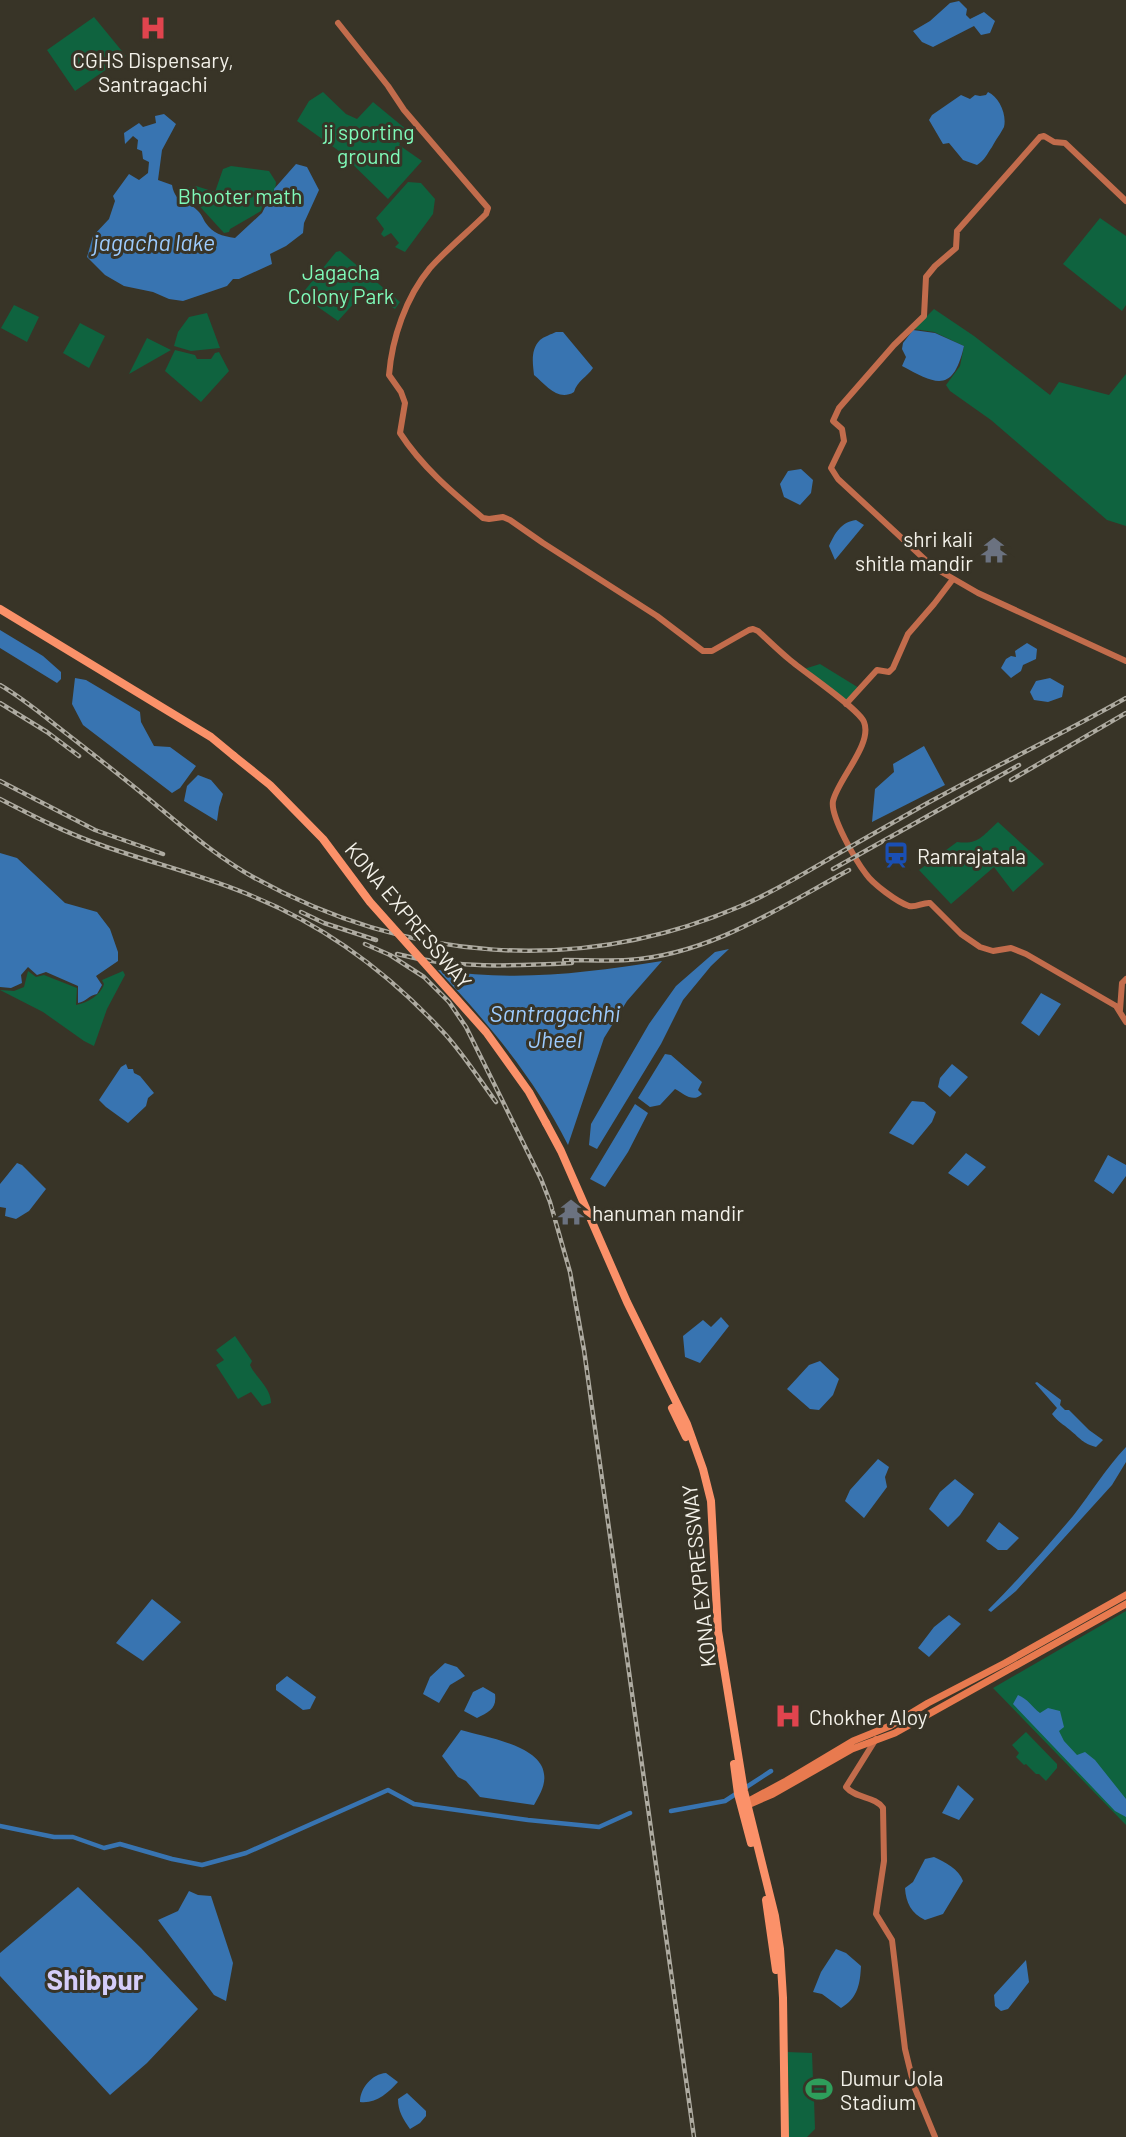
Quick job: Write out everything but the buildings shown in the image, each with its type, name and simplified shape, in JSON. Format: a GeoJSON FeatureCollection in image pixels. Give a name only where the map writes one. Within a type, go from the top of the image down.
{"type":"FeatureCollection","features":[{"type":"Feature","properties":{"kind":"highway","name":"KONA EXPRESSWAY"},"geometry":{"type":"LineString","coordinates":[[0,609],[78,660]]}},
{"type":"Feature","properties":{"kind":"highway","name":"KONA EXPRESSWAY"},"geometry":{"type":"LineString","coordinates":[[0,615],[211,737],[270,785],[308,822],[370,902],[493,1041],[529,1092],[546,1124],[606,1265],[682,1429],[698,1471],[705,1501],[715,1641],[741,1793],[775,1916],[780,1949],[783,1998],[783,2137]]}},
{"type":"Feature","properties":{"kind":"main road"},"geometry":{"type":"LineString","coordinates":[[338,23],[404,110],[488,208],[486,214],[428,271],[408,302],[395,339],[389,375],[405,403],[400,433],[416,455],[430,472],[483,518],[503,517],[510,520],[657,616],[703,651],[712,651],[748,630],[756,630],[863,720],[865,734],[836,791],[832,805],[840,826],[866,874],[883,890],[906,904],[915,906],[930,903],[961,934],[980,947],[993,951],[1015,949],[1120,1010]]}},
{"type":"Feature","properties":{"kind":"main road"},"geometry":{"type":"LineString","coordinates":[[1126,201],[1065,143],[1054,142],[1044,136],[1040,138],[957,231],[956,248],[934,266],[926,277],[924,316],[894,345],[839,408],[833,421],[842,429],[844,441],[831,468],[838,479],[933,567],[978,593],[1126,661]]}},
{"type":"Feature","properties":{"kind":"main road"},"geometry":{"type":"LineString","coordinates":[[846,704],[877,670],[890,672],[908,634],[953,579]]}},
{"type":"Feature","properties":{"kind":"main road"},"geometry":{"type":"LineString","coordinates":[[1126,979],[1122,983],[1120,1010],[1126,1022]]}},
{"type":"Feature","properties":{"kind":"main road"},"geometry":{"type":"LineString","coordinates":[[744,1805],[853,1741],[890,1727],[928,1703],[1015,1658],[1126,1595]]}},
{"type":"Feature","properties":{"kind":"main road"},"geometry":{"type":"LineString","coordinates":[[744,1805],[774,1794],[852,1749],[895,1733],[1126,1604]]}},
{"type":"Feature","properties":{"kind":"main road"},"geometry":{"type":"LineString","coordinates":[[876,1739],[846,1787],[852,1793],[879,1802],[883,1808],[884,1861],[876,1914],[892,1940],[905,2049],[914,2086],[934,2137]]}},
{"type":"Feature","properties":{"kind":"green space"},"geometry":{"type":"Polygon","coordinates":[[[94,17],[126,56],[75,91],[47,50],[94,17]]]}},
{"type":"Feature","properties":{"kind":"green space","name":"jj sporting ground"},"geometry":{"type":"Polygon","coordinates":[[[323,92],[346,114],[357,119],[373,102],[407,130],[399,145],[422,161],[388,199],[339,151],[297,121],[309,101],[323,92]]]}},
{"type":"Feature","properties":{"kind":"green space","name":"Bhooter math"},"geometry":{"type":"Polygon","coordinates":[[[231,166],[269,171],[276,182],[275,192],[267,203],[263,203],[261,211],[224,233],[183,188],[196,186],[215,192],[223,169],[231,166]]]}},
{"type":"Feature","properties":{"kind":"green space"},"geometry":{"type":"Polygon","coordinates":[[[408,182],[421,183],[435,199],[433,214],[405,252],[395,247],[399,243],[391,233],[384,237],[381,234],[384,229],[376,218],[408,182]]]}},
{"type":"Feature","properties":{"kind":"green space"},"geometry":{"type":"Polygon","coordinates":[[[1100,218],[1126,236],[1126,305],[1122,311],[1063,264],[1100,218]]]}},
{"type":"Feature","properties":{"kind":"green space","name":"Jagacha Colony Park"},"geometry":{"type":"Polygon","coordinates":[[[340,251],[400,302],[395,309],[366,290],[338,321],[301,295],[336,252],[340,251]]]}},
{"type":"Feature","properties":{"kind":"green space"},"geometry":{"type":"Polygon","coordinates":[[[14,305],[39,317],[27,342],[1,328],[14,305]]]}},
{"type":"Feature","properties":{"kind":"green space"},"geometry":{"type":"Polygon","coordinates":[[[934,309],[974,336],[1050,395],[1059,382],[1109,395],[1126,374],[1126,526],[1107,520],[991,420],[950,391],[946,385],[960,366],[964,346],[934,332],[914,329],[934,309]]]}},
{"type":"Feature","properties":{"kind":"green space"},"geometry":{"type":"Polygon","coordinates":[[[207,313],[220,348],[191,351],[174,346],[178,332],[189,317],[207,313]]]}},
{"type":"Feature","properties":{"kind":"green space"},"geometry":{"type":"Polygon","coordinates":[[[80,323],[105,336],[89,368],[63,353],[80,323]]]}},
{"type":"Feature","properties":{"kind":"green space"},"geometry":{"type":"Polygon","coordinates":[[[147,338],[171,350],[129,374],[147,338]]]}},
{"type":"Feature","properties":{"kind":"green space"},"geometry":{"type":"Polygon","coordinates":[[[175,350],[195,355],[197,359],[211,359],[219,352],[229,371],[201,402],[165,371],[175,350]]]}},
{"type":"Feature","properties":{"kind":"green space"},"geometry":{"type":"Polygon","coordinates":[[[820,664],[859,688],[846,702],[804,669],[820,664]]]}},
{"type":"Feature","properties":{"kind":"green space"},"geometry":{"type":"Polygon","coordinates":[[[998,822],[1044,864],[1013,892],[994,867],[951,904],[919,870],[957,842],[970,842],[980,838],[998,822]]]}},
{"type":"Feature","properties":{"kind":"green space"},"geometry":{"type":"Polygon","coordinates":[[[28,971],[36,977],[44,975],[77,988],[76,1005],[97,995],[104,984],[102,980],[123,971],[125,975],[107,1009],[94,1046],[43,1012],[0,990],[14,991],[24,987],[28,971]]]}},
{"type":"Feature","properties":{"kind":"green space"},"geometry":{"type":"Polygon","coordinates":[[[235,1336],[252,1361],[250,1365],[266,1388],[271,1403],[262,1406],[251,1392],[238,1399],[216,1365],[224,1360],[216,1350],[235,1336]]]}},
{"type":"Feature","properties":{"kind":"green space"},"geometry":{"type":"Polygon","coordinates":[[[1126,1611],[1126,1825],[993,1688],[1126,1611]]]}},
{"type":"Feature","properties":{"kind":"green space"},"geometry":{"type":"Polygon","coordinates":[[[1026,1732],[1057,1764],[1057,1768],[1046,1781],[1016,1757],[1019,1753],[1012,1745],[1026,1732]]]}},
{"type":"Feature","properties":{"kind":"green space"},"geometry":{"type":"Polygon","coordinates":[[[787,2052],[812,2053],[813,2080],[824,2080],[824,2099],[814,2099],[815,2129],[807,2137],[786,2137],[789,2089],[787,2052]]]}},
{"type":"Feature","properties":{"kind":"water"},"geometry":{"type":"Polygon","coordinates":[[[959,1],[967,9],[966,15],[970,19],[984,12],[995,21],[990,33],[981,35],[974,26],[933,47],[922,42],[913,31],[930,21],[950,3],[959,1]]]}},
{"type":"Feature","properties":{"kind":"water"},"geometry":{"type":"Polygon","coordinates":[[[988,92],[1001,106],[1004,127],[986,157],[977,165],[963,160],[949,143],[943,144],[929,120],[961,95],[970,99],[988,92]]]}},
{"type":"Feature","properties":{"kind":"water","name":"jagacha lake"},"geometry":{"type":"Polygon","coordinates":[[[164,114],[176,124],[162,150],[158,180],[172,185],[176,196],[195,208],[208,226],[218,234],[235,238],[262,213],[267,203],[275,198],[274,189],[296,164],[307,167],[319,190],[304,223],[303,233],[270,254],[272,264],[239,279],[233,279],[227,286],[183,301],[124,286],[105,275],[87,257],[93,236],[109,219],[115,201],[113,196],[129,174],[139,180],[148,173],[149,162],[143,159],[142,151],[137,149],[138,140],[133,136],[125,144],[124,133],[139,123],[143,127],[156,123],[155,116],[164,114]]]}},
{"type":"Feature","properties":{"kind":"water"},"geometry":{"type":"Polygon","coordinates":[[[913,330],[935,333],[964,346],[955,372],[949,378],[942,381],[925,378],[902,366],[906,357],[902,349],[903,343],[913,330]]]}},
{"type":"Feature","properties":{"kind":"water"},"geometry":{"type":"Polygon","coordinates":[[[556,332],[563,332],[593,368],[574,392],[568,395],[557,394],[534,375],[533,357],[537,344],[556,332]]]}},
{"type":"Feature","properties":{"kind":"water"},"geometry":{"type":"Polygon","coordinates":[[[801,469],[813,480],[811,493],[800,505],[784,497],[780,484],[788,471],[801,469]]]}},
{"type":"Feature","properties":{"kind":"water"},"geometry":{"type":"Polygon","coordinates":[[[856,520],[864,525],[835,560],[829,546],[831,541],[842,526],[856,520]]]}},
{"type":"Feature","properties":{"kind":"water"},"geometry":{"type":"Polygon","coordinates":[[[0,630],[43,656],[61,672],[61,679],[57,683],[0,648],[0,630]]]}},
{"type":"Feature","properties":{"kind":"water"},"geometry":{"type":"Polygon","coordinates":[[[1027,643],[1037,649],[1036,659],[1023,665],[1021,671],[1011,678],[1001,668],[1006,659],[1016,657],[1015,651],[1027,643]]]}},
{"type":"Feature","properties":{"kind":"water"},"geometry":{"type":"Polygon","coordinates":[[[75,678],[86,680],[140,712],[141,722],[154,746],[170,747],[196,766],[180,788],[172,793],[83,725],[72,704],[75,678]]]}},
{"type":"Feature","properties":{"kind":"water"},"geometry":{"type":"Polygon","coordinates":[[[1050,678],[1064,686],[1062,697],[1048,702],[1034,700],[1030,692],[1036,681],[1050,678]]]}},
{"type":"Feature","properties":{"kind":"water"},"geometry":{"type":"Polygon","coordinates":[[[924,746],[945,785],[872,822],[875,789],[894,772],[893,764],[924,746]]]}},
{"type":"Feature","properties":{"kind":"water"},"geometry":{"type":"Polygon","coordinates":[[[198,775],[211,780],[223,794],[217,821],[184,801],[187,786],[198,775]]]}},
{"type":"Feature","properties":{"kind":"water"},"geometry":{"type":"Polygon","coordinates":[[[0,853],[17,858],[65,903],[97,912],[110,929],[118,952],[118,961],[96,976],[102,985],[97,994],[78,1003],[78,986],[46,972],[37,975],[28,967],[21,975],[22,983],[11,988],[0,987],[0,853]]]}},
{"type":"Feature","properties":{"kind":"water"},"geometry":{"type":"Polygon","coordinates":[[[729,949],[683,1000],[661,1044],[597,1149],[589,1145],[591,1124],[649,1024],[676,986],[715,952],[729,949]]]}},
{"type":"Feature","properties":{"kind":"water","name":"Santragachhi Jheel"},"geometry":{"type":"Polygon","coordinates":[[[662,961],[627,1001],[604,1038],[568,1145],[541,1097],[510,1053],[438,970],[523,976],[662,961]]]}},
{"type":"Feature","properties":{"kind":"water"},"geometry":{"type":"Polygon","coordinates":[[[1041,993],[1061,1004],[1039,1036],[1021,1023],[1041,993]]]}},
{"type":"Feature","properties":{"kind":"water"},"geometry":{"type":"Polygon","coordinates":[[[665,1054],[671,1055],[702,1082],[698,1090],[702,1094],[692,1098],[675,1089],[660,1105],[650,1107],[638,1098],[665,1054]]]}},
{"type":"Feature","properties":{"kind":"water"},"geometry":{"type":"Polygon","coordinates":[[[126,1064],[154,1093],[148,1098],[146,1106],[128,1123],[99,1100],[121,1067],[126,1064]]]}},
{"type":"Feature","properties":{"kind":"water"},"geometry":{"type":"Polygon","coordinates":[[[952,1064],[968,1077],[950,1097],[938,1087],[940,1078],[952,1064]]]}},
{"type":"Feature","properties":{"kind":"water"},"geometry":{"type":"Polygon","coordinates":[[[912,1101],[924,1102],[936,1112],[932,1122],[913,1145],[889,1133],[912,1101]]]}},
{"type":"Feature","properties":{"kind":"water"},"geometry":{"type":"Polygon","coordinates":[[[635,1104],[648,1113],[628,1152],[605,1187],[590,1179],[635,1104]]]}},
{"type":"Feature","properties":{"kind":"water"},"geometry":{"type":"Polygon","coordinates":[[[966,1153],[986,1167],[968,1186],[948,1173],[966,1153]]]}},
{"type":"Feature","properties":{"kind":"water"},"geometry":{"type":"Polygon","coordinates":[[[1108,1155],[1126,1165],[1126,1176],[1113,1194],[1094,1181],[1108,1155]]]}},
{"type":"Feature","properties":{"kind":"water"},"geometry":{"type":"Polygon","coordinates":[[[17,1163],[46,1189],[29,1211],[16,1219],[5,1216],[6,1208],[0,1207],[0,1184],[17,1163]]]}},
{"type":"Feature","properties":{"kind":"water"},"geometry":{"type":"Polygon","coordinates":[[[721,1317],[729,1326],[700,1363],[685,1357],[683,1336],[703,1320],[711,1327],[721,1317]]]}},
{"type":"Feature","properties":{"kind":"water"},"geometry":{"type":"Polygon","coordinates":[[[820,1361],[839,1379],[833,1395],[819,1410],[810,1409],[787,1389],[809,1365],[820,1361]]]}},
{"type":"Feature","properties":{"kind":"water"},"geometry":{"type":"Polygon","coordinates":[[[1035,1383],[1061,1400],[1060,1405],[1065,1410],[1069,1410],[1103,1440],[1096,1447],[1088,1444],[1058,1421],[1052,1414],[1057,1408],[1035,1383]]]}},
{"type":"Feature","properties":{"kind":"water"},"geometry":{"type":"Polygon","coordinates":[[[1126,1447],[1126,1462],[1112,1485],[1016,1591],[991,1612],[988,1610],[1073,1516],[1126,1447]]]}},
{"type":"Feature","properties":{"kind":"water"},"geometry":{"type":"Polygon","coordinates":[[[878,1459],[889,1467],[885,1477],[887,1487],[864,1518],[845,1501],[850,1490],[878,1459]]]}},
{"type":"Feature","properties":{"kind":"water"},"geometry":{"type":"Polygon","coordinates":[[[955,1479],[974,1494],[948,1527],[929,1509],[940,1492],[955,1479]]]}},
{"type":"Feature","properties":{"kind":"water"},"geometry":{"type":"Polygon","coordinates":[[[999,1522],[1019,1538],[1007,1550],[998,1550],[986,1541],[999,1522]]]}},
{"type":"Feature","properties":{"kind":"water"},"geometry":{"type":"Polygon","coordinates":[[[152,1599],[181,1622],[143,1661],[116,1643],[152,1599]]]}},
{"type":"Feature","properties":{"kind":"water"},"geometry":{"type":"Polygon","coordinates":[[[949,1615],[961,1624],[929,1657],[918,1648],[934,1627],[949,1615]]]}},
{"type":"Feature","properties":{"kind":"water"},"geometry":{"type":"Polygon","coordinates":[[[445,1663],[457,1667],[465,1676],[450,1685],[439,1703],[423,1694],[430,1677],[445,1663]]]}},
{"type":"Feature","properties":{"kind":"water"},"geometry":{"type":"Polygon","coordinates":[[[287,1676],[316,1697],[310,1709],[303,1710],[276,1690],[276,1685],[287,1676]]]}},
{"type":"Feature","properties":{"kind":"water"},"geometry":{"type":"Polygon","coordinates":[[[483,1687],[495,1694],[495,1703],[488,1712],[477,1718],[464,1711],[473,1692],[483,1687]]]}},
{"type":"Feature","properties":{"kind":"water"},"geometry":{"type":"Polygon","coordinates":[[[1018,1695],[1040,1713],[1048,1708],[1060,1711],[1064,1727],[1059,1731],[1064,1741],[1077,1755],[1085,1752],[1095,1760],[1126,1799],[1126,1817],[1115,1811],[1013,1704],[1018,1695]]]}},
{"type":"Feature","properties":{"kind":"water"},"geometry":{"type":"Polygon","coordinates":[[[461,1730],[497,1739],[522,1749],[541,1764],[544,1782],[534,1805],[480,1797],[466,1781],[458,1777],[442,1756],[461,1730]]]}},
{"type":"Feature","properties":{"kind":"water"},"geometry":{"type":"Polygon","coordinates":[[[958,1785],[974,1799],[959,1820],[942,1813],[958,1785]]]}},
{"type":"Feature","properties":{"kind":"water"},"geometry":{"type":"Polygon","coordinates":[[[934,1857],[955,1869],[963,1881],[943,1914],[925,1920],[910,1907],[905,1888],[913,1882],[925,1859],[934,1857]]]}},
{"type":"Feature","properties":{"kind":"water"},"geometry":{"type":"Polygon","coordinates":[[[78,1887],[141,1948],[198,2009],[147,2063],[110,2095],[0,1976],[0,1953],[78,1887]]]}},
{"type":"Feature","properties":{"kind":"water"},"geometry":{"type":"Polygon","coordinates":[[[189,1891],[211,1896],[233,1963],[226,2001],[214,1995],[158,1920],[178,1911],[189,1891]]]}},
{"type":"Feature","properties":{"kind":"water"},"geometry":{"type":"Polygon","coordinates":[[[836,1949],[846,1953],[861,1966],[857,1990],[851,2000],[841,2008],[822,1994],[813,1992],[821,1972],[836,1949]]]}},
{"type":"Feature","properties":{"kind":"water"},"geometry":{"type":"Polygon","coordinates":[[[1026,1960],[1029,1982],[1008,2009],[1001,2011],[995,2006],[994,1995],[1026,1960]]]}},
{"type":"Feature","properties":{"kind":"water"},"geometry":{"type":"Polygon","coordinates":[[[386,2073],[398,2082],[386,2094],[360,2102],[368,2083],[376,2076],[386,2073]]]}},
{"type":"Feature","properties":{"kind":"water"},"geometry":{"type":"Polygon","coordinates":[[[407,2093],[426,2111],[426,2116],[420,2123],[410,2129],[401,2115],[398,2103],[398,2099],[407,2093]]]}},
{"type":"Feature","properties":{"kind":"waterway"},"geometry":{"type":"LineString","coordinates":[[671,1811],[725,1801],[771,1771]]}},
{"type":"Feature","properties":{"kind":"waterway"},"geometry":{"type":"LineString","coordinates":[[0,1826],[54,1837],[73,1837],[104,1848],[120,1844],[202,1865],[246,1853],[388,1790],[414,1804],[599,1827],[630,1813]]}},
{"type":"Feature","properties":{"kind":"railway"},"geometry":{"type":"LineString","coordinates":[[0,685],[126,780],[205,845],[253,877],[311,906],[371,927],[432,942],[494,950],[556,950],[618,943],[680,928],[741,906],[949,791],[1126,698]]}},
{"type":"Feature","properties":{"kind":"railway"},"geometry":{"type":"LineString","coordinates":[[0,703],[47,732],[79,756]]}},
{"type":"Feature","properties":{"kind":"railway"},"geometry":{"type":"LineString","coordinates":[[1011,780],[1126,713]]}},
{"type":"Feature","properties":{"kind":"railway"},"geometry":{"type":"LineString","coordinates":[[833,869],[1019,765]]}},
{"type":"Feature","properties":{"kind":"railway"},"geometry":{"type":"LineString","coordinates":[[0,781],[95,830],[163,854]]}},
{"type":"Feature","properties":{"kind":"railway"},"geometry":{"type":"LineString","coordinates":[[0,799],[88,840],[252,896],[331,937],[380,972],[424,1012],[459,1050],[496,1102]]}},
{"type":"Feature","properties":{"kind":"railway"},"geometry":{"type":"LineString","coordinates":[[564,960],[628,960],[687,949],[770,914],[849,870]]}},
{"type":"Feature","properties":{"kind":"railway"},"geometry":{"type":"LineString","coordinates":[[301,912],[324,923],[376,940]]}},
{"type":"Feature","properties":{"kind":"railway"},"geometry":{"type":"LineString","coordinates":[[365,944],[390,955],[424,977],[449,1002],[466,1027],[541,1179],[570,1272],[584,1350],[694,2137]]}},
{"type":"Feature","properties":{"kind":"railway"},"geometry":{"type":"LineString","coordinates":[[397,954],[462,964],[572,963]]}},
{"type":"Feature","properties":{"kind":"place","name":"CGHS Dispensary, Santragachi"},"geometry":{"type":"Point","coordinates":[153,28]}},
{"type":"Feature","properties":{"kind":"place","name":"shri kali shitla mandir"},"geometry":{"type":"Point","coordinates":[994,550]}},
{"type":"Feature","properties":{"kind":"place","name":"Ramrajatala"},"geometry":{"type":"Point","coordinates":[896,855]}},
{"type":"Feature","properties":{"kind":"place","name":"hanuman mandir"},"geometry":{"type":"Point","coordinates":[571,1212]}},
{"type":"Feature","properties":{"kind":"place","name":"Chokher Aloy"},"geometry":{"type":"Point","coordinates":[788,1716]}},
{"type":"Feature","properties":{"kind":"place","name":"Dumur Jola Stadium"},"geometry":{"type":"Point","coordinates":[819,2089]}},
{"type":"Feature","properties":{"kind":"district","name":"Shibpur"},"geometry":{"type":"Point","coordinates":[95,1979]}}]}
